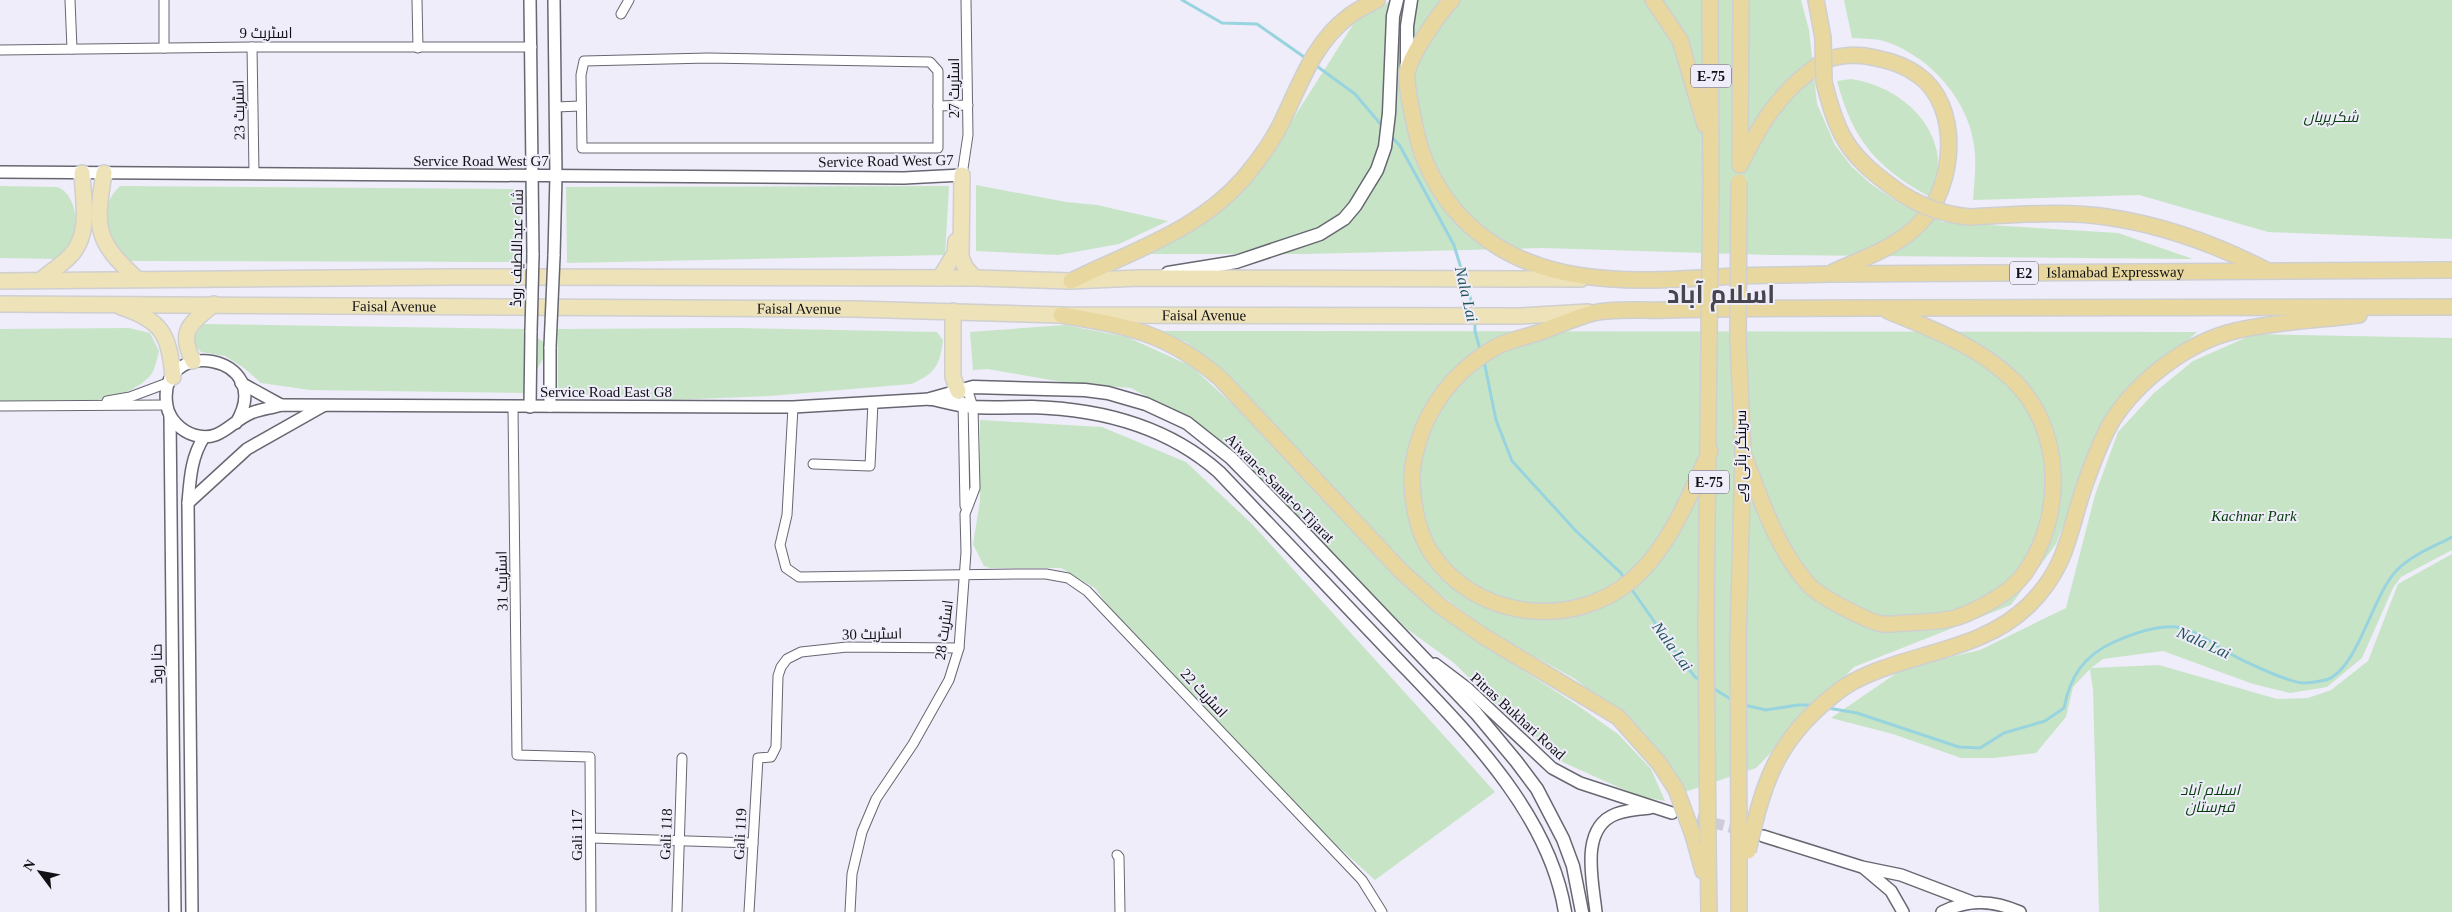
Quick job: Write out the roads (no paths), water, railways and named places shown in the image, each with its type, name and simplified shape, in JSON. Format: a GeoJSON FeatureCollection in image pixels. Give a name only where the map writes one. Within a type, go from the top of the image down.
{"type":"FeatureCollection","features":[{"type":"Feature","properties":{"kind":"highway"},"geometry":{"type":"LineString","coordinates":[[1071,281],[1164,239],[1221,202],[1248,173],[1284,117],[1314,55],[1331,33],[1348,16],[1377,0]]}},
{"type":"Feature","properties":{"kind":"highway"},"geometry":{"type":"LineString","coordinates":[[1407,74],[1423,40],[1452,0]]}},
{"type":"Feature","properties":{"kind":"highway"},"geometry":{"type":"LineString","coordinates":[[1653,0],[1680,40],[1696,89],[1712,151]]}},
{"type":"Feature","properties":{"kind":"highway","name":"E-75"},"geometry":{"type":"LineString","coordinates":[[1709,912],[1706,625],[1710,451],[1709,338],[1712,151],[1710,0]]}},
{"type":"Feature","properties":{"kind":"highway","name":"سرینگر ہائی وے"},"geometry":{"type":"LineString","coordinates":[[1739,912],[1738,889],[1743,848],[1738,642],[1742,452],[1738,339],[1740,0]]}},
{"type":"Feature","properties":{"kind":"highway"},"geometry":{"type":"LineString","coordinates":[[1816,0],[1823,38],[1824,82],[1833,118],[1849,148],[1874,174],[1917,203],[1950,215],[1970,217],[2082,214],[2107,217],[2223,248],[2270,272]]}},
{"type":"Feature","properties":{"kind":"highway"},"geometry":{"type":"LineString","coordinates":[[1740,165],[1769,112],[1792,85],[1824,61],[1845,56],[1864,55],[1892,61],[1919,76],[1939,99],[1946,120],[1949,152],[1947,172],[1940,193],[1922,221],[1898,242],[1830,274]]}},
{"type":"Feature","properties":{"kind":"highway","name":"Islamabad Expressway"},"geometry":{"type":"LineString","coordinates":[[1407,74],[1420,154],[1440,191],[1468,226],[1516,258],[1551,271],[1597,280],[1688,280],[1736,276],[1830,274],[2452,270]]}},
{"type":"Feature","properties":{"kind":"highway"},"geometry":{"type":"LineString","coordinates":[[1710,451],[1667,537],[1643,570],[1630,582],[1602,599],[1557,612],[1524,611],[1507,607],[1479,595],[1444,569],[1424,542],[1415,510],[1412,478],[1416,446],[1430,412],[1453,378],[1497,347],[1597,312],[1747,307],[2452,307]]}},
{"type":"Feature","properties":{"kind":"highway"},"geometry":{"type":"LineString","coordinates":[[1743,848],[1759,800],[1780,752],[1798,728],[1844,687],[1878,668],[1968,642],[1990,633],[2027,607],[2040,593],[2062,561],[2089,474],[2112,421],[2136,391],[2177,358],[2195,346],[2235,331],[2422,307]]}},
{"type":"Feature","properties":{"kind":"highway"},"geometry":{"type":"LineString","coordinates":[[1742,452],[1771,523],[1789,560],[1812,588],[1847,610],[1883,624],[1922,622],[1957,617],[1997,597],[2023,575],[2036,552],[2050,515],[2054,474],[2049,447],[2037,409],[2013,380],[1992,362],[1957,340],[1880,308]]}},
{"type":"Feature","properties":{"kind":"highway"},"geometry":{"type":"LineString","coordinates":[[1060,315],[1124,326],[1166,341],[1198,359],[1221,379],[1407,577],[1438,605],[1483,636],[1618,717],[1659,763],[1676,789],[1693,835],[1709,889]]}},
{"type":"Feature","properties":{"kind":"main road"},"geometry":{"type":"LineString","coordinates":[[1138,278],[1236,262],[1320,234],[1344,219],[1365,192],[1377,170],[1385,147],[1396,0]]}},
{"type":"Feature","properties":{"kind":"main road"},"geometry":{"type":"LineString","coordinates":[[1407,74],[1406,26],[1411,0]]}},
{"type":"Feature","properties":{"kind":"main road"},"geometry":{"type":"LineString","coordinates":[[41,280],[71,255],[82,234],[84,224],[82,173]]}},
{"type":"Feature","properties":{"kind":"main road"},"geometry":{"type":"LineString","coordinates":[[104,173],[100,205],[100,230],[105,245],[115,259],[137,279]]}},
{"type":"Feature","properties":{"kind":"main road"},"geometry":{"type":"LineString","coordinates":[[962,175],[961,256],[964,267],[976,278]]}},
{"type":"Feature","properties":{"kind":"main road"},"geometry":{"type":"LineString","coordinates":[[940,278],[955,253],[959,187],[962,175]]}},
{"type":"Feature","properties":{"kind":"main road","name":"Faisal Avenue"},"geometry":{"type":"LineString","coordinates":[[0,281],[137,279],[940,278],[1071,281],[1138,278],[1597,280]]}},
{"type":"Feature","properties":{"kind":"main road"},"geometry":{"type":"LineString","coordinates":[[109,303],[140,315],[162,332],[168,342],[171,379]]}},
{"type":"Feature","properties":{"kind":"main road","name":"Faisal Avenue"},"geometry":{"type":"LineString","coordinates":[[0,304],[109,303],[953,311],[1060,315],[1520,316],[1597,312]]}},
{"type":"Feature","properties":{"kind":"main road"},"geometry":{"type":"LineString","coordinates":[[193,361],[186,346],[185,336],[193,321],[214,304]]}},
{"type":"Feature","properties":{"kind":"main road"},"geometry":{"type":"LineString","coordinates":[[953,311],[953,377],[962,390]]}},
{"type":"Feature","properties":{"kind":"main road"},"geometry":{"type":"LineString","coordinates":[[1032,388],[1032,407]]}},
{"type":"Feature","properties":{"kind":"main road","name":"Aiwan-e-Sanat-o-Tijarat"},"geometry":{"type":"LineString","coordinates":[[930,398],[962,390],[1032,388],[1108,393],[1161,409],[1186,423],[1231,458],[1476,713],[1516,761],[1537,789],[1563,839],[1573,866],[1582,912]]}},
{"type":"Feature","properties":{"kind":"main road"},"geometry":{"type":"LineString","coordinates":[[930,398],[969,407],[1032,407],[1075,410],[1139,424],[1199,454],[1219,472],[1429,693],[1500,773],[1529,815],[1549,856],[1559,884],[1565,912]]}},
{"type":"Feature","properties":{"kind":"main road"},"geometry":{"type":"LineString","coordinates":[[1500,773],[1516,761]]}},
{"type":"Feature","properties":{"kind":"street"},"geometry":{"type":"LineString","coordinates":[[70,0],[72,49]]}},
{"type":"Feature","properties":{"kind":"street"},"geometry":{"type":"LineString","coordinates":[[164,0],[164,48]]}},
{"type":"Feature","properties":{"kind":"street"},"geometry":{"type":"LineString","coordinates":[[417,0],[418,48]]}},
{"type":"Feature","properties":{"kind":"street","name":"شاہ عبداللطیف روڈ"},"geometry":{"type":"LineString","coordinates":[[530,0],[534,176],[530,406]]}},
{"type":"Feature","properties":{"kind":"street"},"geometry":{"type":"LineString","coordinates":[[550,406],[550,347],[556,176],[554,0]]}},
{"type":"Feature","properties":{"kind":"street"},"geometry":{"type":"LineString","coordinates":[[621,14],[629,0]]}},
{"type":"Feature","properties":{"kind":"street","name":"اسٹریٹ 27"},"geometry":{"type":"LineString","coordinates":[[962,175],[968,135],[966,0]]}},
{"type":"Feature","properties":{"kind":"street","name":"اسٹریٹ 9"},"geometry":{"type":"LineString","coordinates":[[0,50],[252,47],[532,47]]}},
{"type":"Feature","properties":{"kind":"street","name":"اسٹریٹ 23"},"geometry":{"type":"LineString","coordinates":[[252,47],[254,173]]}},
{"type":"Feature","properties":{"kind":"street"},"geometry":{"type":"LineString","coordinates":[[717,58],[930,62],[938,71],[938,106],[938,148],[582,148],[581,75],[584,61],[717,58]]}},
{"type":"Feature","properties":{"kind":"street"},"geometry":{"type":"LineString","coordinates":[[938,106],[968,105]]}},
{"type":"Feature","properties":{"kind":"street"},"geometry":{"type":"LineString","coordinates":[[555,107],[581,106]]}},
{"type":"Feature","properties":{"kind":"street","name":"Service Road West G7"},"geometry":{"type":"LineString","coordinates":[[0,172],[904,178],[962,175]]}},
{"type":"Feature","properties":{"kind":"street"},"geometry":{"type":"LineString","coordinates":[[87,405],[130,397],[171,379],[182,367],[193,361],[208,359],[222,362],[234,371],[242,383],[281,406]]}},
{"type":"Feature","properties":{"kind":"street"},"geometry":{"type":"LineString","coordinates":[[171,379],[168,410],[184,431],[204,437],[221,434],[236,423],[243,407],[242,383]]}},
{"type":"Feature","properties":{"kind":"street"},"geometry":{"type":"LineString","coordinates":[[962,390],[969,407]]}},
{"type":"Feature","properties":{"kind":"street","name":"Service Road East G8"},"geometry":{"type":"LineString","coordinates":[[236,423],[251,413],[281,406],[793,407],[930,398]]}},
{"type":"Feature","properties":{"kind":"street"},"geometry":{"type":"LineString","coordinates":[[813,464],[870,466],[874,402]]}},
{"type":"Feature","properties":{"kind":"street"},"geometry":{"type":"LineString","coordinates":[[0,406],[87,405],[168,410]]}},
{"type":"Feature","properties":{"kind":"street"},"geometry":{"type":"LineString","coordinates":[[188,503],[247,449],[324,406]]}},
{"type":"Feature","properties":{"kind":"street","name":"اسٹریٹ 31"},"geometry":{"type":"LineString","coordinates":[[513,407],[517,755],[590,757]]}},
{"type":"Feature","properties":{"kind":"street","name":"اسٹریٹ 22"},"geometry":{"type":"LineString","coordinates":[[793,407],[787,515],[780,545],[786,568],[799,577],[1046,574],[1068,578],[1087,591],[1362,880],[1382,912]]}},
{"type":"Feature","properties":{"kind":"street","name":"اسٹریٹ 28"},"geometry":{"type":"LineString","coordinates":[[850,912],[852,874],[862,832],[876,799],[913,744],[949,680],[959,648],[964,574],[965,514],[975,488],[969,407]]}},
{"type":"Feature","properties":{"kind":"street","name":"حنا روڈ"},"geometry":{"type":"LineString","coordinates":[[168,410],[175,912]]}},
{"type":"Feature","properties":{"kind":"street"},"geometry":{"type":"LineString","coordinates":[[192,912],[188,503],[192,464],[196,449],[204,437]]}},
{"type":"Feature","properties":{"kind":"street","name":"Pitras Bukhari Road"},"geometry":{"type":"LineString","coordinates":[[1408,644],[1468,689],[1552,768],[1580,783],[1672,813]]}},
{"type":"Feature","properties":{"kind":"street","name":"اسٹریٹ 30"},"geometry":{"type":"LineString","coordinates":[[758,758],[771,757],[776,747],[778,676],[781,667],[787,659],[801,652],[847,647],[959,648]]}},
{"type":"Feature","properties":{"kind":"street","name":"Gali 117"},"geometry":{"type":"LineString","coordinates":[[590,757],[591,912]]}},
{"type":"Feature","properties":{"kind":"street","name":"Gali 118"},"geometry":{"type":"LineString","coordinates":[[677,912],[682,758]]}},
{"type":"Feature","properties":{"kind":"street","name":"Gali 119"},"geometry":{"type":"LineString","coordinates":[[749,912],[758,758]]}},
{"type":"Feature","properties":{"kind":"street"},"geometry":{"type":"LineString","coordinates":[[1596,912],[1591,864],[1594,834],[1599,826],[1616,814],[1652,808]]}},
{"type":"Feature","properties":{"kind":"street"},"geometry":{"type":"LineString","coordinates":[[1763,836],[1862,867],[1901,875],[1972,902]]}},
{"type":"Feature","properties":{"kind":"street"},"geometry":{"type":"LineString","coordinates":[[174,838],[191,838]]}},
{"type":"Feature","properties":{"kind":"street"},"geometry":{"type":"LineString","coordinates":[[591,838],[753,843]]}},
{"type":"Feature","properties":{"kind":"street"},"geometry":{"type":"LineString","coordinates":[[1117,855],[1120,857],[1120,912]]}},
{"type":"Feature","properties":{"kind":"street"},"geometry":{"type":"LineString","coordinates":[[1862,867],[1891,891],[1903,912]]}},
{"type":"Feature","properties":{"kind":"street"},"geometry":{"type":"LineString","coordinates":[[1942,912],[1972,902],[1989,902],[2020,912]]}},
{"type":"Feature","properties":{"kind":"waterway","name":"Nala Lai"},"geometry":{"type":"LineString","coordinates":[[1182,0],[1222,23],[1257,24],[1307,59]]}},
{"type":"Feature","properties":{"kind":"waterway","name":"Nala Lai"},"geometry":{"type":"LineString","coordinates":[[1314,64],[1355,94],[1383,127]]}},
{"type":"Feature","properties":{"kind":"waterway","name":"Nala Lai"},"geometry":{"type":"LineString","coordinates":[[1390,135],[1400,146],[1454,245],[1463,275]]}},
{"type":"Feature","properties":{"kind":"waterway","name":"Nala Lai"},"geometry":{"type":"LineString","coordinates":[[1466,283],[1474,311]]}},
{"type":"Feature","properties":{"kind":"waterway","name":"Nala Lai"},"geometry":{"type":"LineString","coordinates":[[1475,320],[1475,331],[1480,350]]}},
{"type":"Feature","properties":{"kind":"waterway","name":"Nala Lai"},"geometry":{"type":"LineString","coordinates":[[1484,361],[1496,420],[1512,461],[1576,531],[1621,573],[1625,580]]}},
{"type":"Feature","properties":{"kind":"waterway","name":"Nala Lai"},"geometry":{"type":"LineString","coordinates":[[1828,708],[1857,713],[1959,747],[1980,748],[2004,733],[2045,721],[2064,708],[2074,677],[2086,661],[2103,648],[2136,633],[2168,627],[2189,630],[2243,660],[2288,679],[2304,683],[2326,680],[2337,673],[2347,662],[2388,581],[2397,570],[2416,556],[2452,537]]}},
{"type":"Feature","properties":{"kind":"waterway","name":"Nala Lai"},"geometry":{"type":"LineString","coordinates":[[1630,587],[1677,654],[1695,677],[1702,681]]}},
{"type":"Feature","properties":{"kind":"waterway","name":"Nala Lai"},"geometry":{"type":"LineString","coordinates":[[1711,687],[1734,701]]}},
{"type":"Feature","properties":{"kind":"waterway","name":"Nala Lai"},"geometry":{"type":"LineString","coordinates":[[1744,705],[1766,710],[1798,705],[1814,705]]}},
{"type":"Feature","properties":{"kind":"tunnel"},"geometry":{"type":"LineString","coordinates":[[1681,815],[1746,831]]}},
{"type":"Feature","properties":{"kind":"district","name":"اسلام آباد"},"geometry":{"type":"Point","coordinates":[1721,294]}},
{"type":"Feature","properties":{"kind":"park label","name":"شکرپریاں"},"geometry":{"type":"Point","coordinates":[2331,117]}},
{"type":"Feature","properties":{"kind":"park label","name":"Kachnar Park"},"geometry":{"type":"Point","coordinates":[2254,516]}},
{"type":"Feature","properties":{"kind":"park label","name":"اسلام آباد قبرستان"},"geometry":{"type":"Point","coordinates":[2210,798]}}]}
